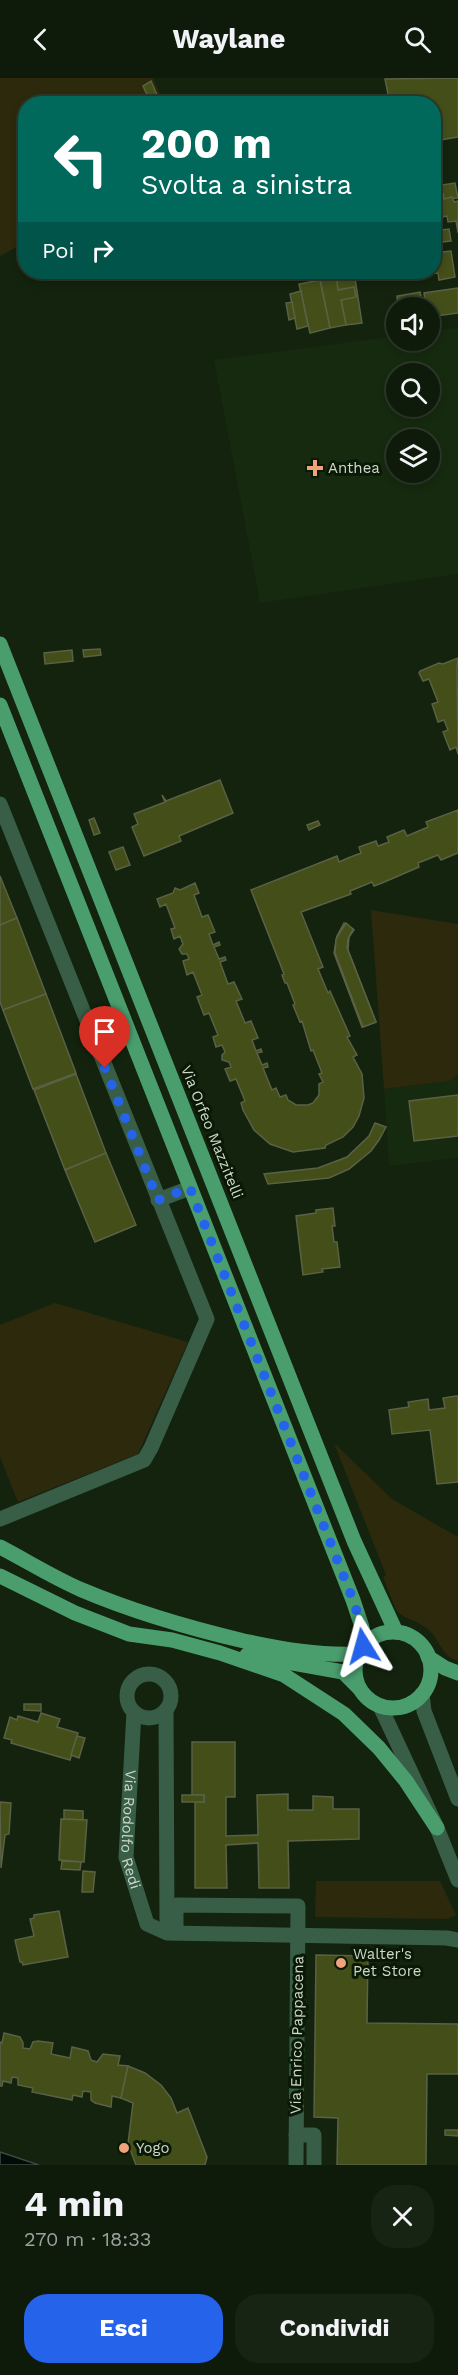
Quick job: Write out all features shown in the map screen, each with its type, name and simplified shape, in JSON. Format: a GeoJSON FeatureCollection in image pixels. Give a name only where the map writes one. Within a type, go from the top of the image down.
{"type":"FeatureCollection","features":[{"type":"Feature","properties":{"kind":"main road","name":"Via Orfeo Mazzitelli"},"geometry":{"type":"LineString","coordinates":[[0,644],[354,1541],[396,1632]]}},
{"type":"Feature","properties":{"kind":"main road"},"geometry":{"type":"LineString","coordinates":[[0,705],[353,1600],[362,1627],[361,1650],[355,1671],[359,1689]]}},
{"type":"Feature","properties":{"kind":"main road"},"geometry":{"type":"LineString","coordinates":[[94,946],[116,937]]}},
{"type":"Feature","properties":{"kind":"main road"},"geometry":{"type":"LineString","coordinates":[[111,987],[116,981],[132,978]]}},
{"type":"Feature","properties":{"kind":"main road"},"geometry":{"type":"LineString","coordinates":[[0,1548],[80,1589],[133,1610],[173,1622],[264,1645],[314,1653],[361,1650],[378,1635],[396,1632],[419,1643],[428,1657],[458,1675]]}},
{"type":"Feature","properties":{"kind":"main road"},"geometry":{"type":"LineString","coordinates":[[0,1576],[75,1612],[129,1634],[172,1640],[220,1653],[284,1675],[344,1714],[379,1748],[406,1781],[437,1828]]}},
{"type":"Feature","properties":{"kind":"main road"},"geometry":{"type":"LineString","coordinates":[[220,1653],[268,1658],[343,1672],[365,1696],[380,1706],[398,1707],[415,1701],[424,1690],[430,1677],[428,1657]]}},
{"type":"Feature","properties":{"kind":"main road"},"geometry":{"type":"LineString","coordinates":[[424,1690],[442,1679],[458,1675]]}},
{"type":"Feature","properties":{"kind":"street"},"geometry":{"type":"LineString","coordinates":[[0,804],[207,1319],[144,1460],[0,1519]]}},
{"type":"Feature","properties":{"kind":"street"},"geometry":{"type":"LineString","coordinates":[[158,1200],[190,1188]]}},
{"type":"Feature","properties":{"kind":"street","name":"Via Rodolfo Redi"},"geometry":{"type":"LineString","coordinates":[[148,1673],[162,1678],[171,1690],[166,1710],[172,1933],[147,1924],[126,1857],[134,1712],[127,1699],[130,1685],[141,1675],[148,1673]]}},
{"type":"Feature","properties":{"kind":"street"},"geometry":{"type":"LineString","coordinates":[[424,1690],[424,1711],[458,1799]]}},
{"type":"Feature","properties":{"kind":"street"},"geometry":{"type":"LineString","coordinates":[[380,1706],[437,1828],[458,1880]]}},
{"type":"Feature","properties":{"kind":"street"},"geometry":{"type":"LineString","coordinates":[[134,1712],[147,1718],[166,1710]]}},
{"type":"Feature","properties":{"kind":"street"},"geometry":{"type":"LineString","coordinates":[[298,1935],[298,1905],[176,1905],[172,1933],[458,1940]]}},
{"type":"Feature","properties":{"kind":"street","name":"Via Enrico Pappacena"},"geometry":{"type":"LineString","coordinates":[[296,2165],[298,1935]]}},
{"type":"Feature","properties":{"kind":"street","name":"Via Enrico Pappacena"},"geometry":{"type":"LineString","coordinates":[[296,2135],[314,2135],[314,2165]]}},
{"type":"Feature","properties":{"kind":"shaded area"},"geometry":{"type":"Polygon","coordinates":[[[0,78],[153,78],[161,96],[18,96],[18,247],[0,256],[0,78]]]}},
{"type":"Feature","properties":{"kind":"shaded area","name":"Anthea"},"geometry":{"type":"Polygon","coordinates":[[[458,328],[458,574],[260,603],[214,360],[386,337],[386,351],[440,351],[440,330],[458,328]]]}},
{"type":"Feature","properties":{"kind":"shaded area"},"geometry":{"type":"Polygon","coordinates":[[[371,910],[458,924],[458,1074],[450,1081],[384,1089],[371,910]]]}},
{"type":"Feature","properties":{"kind":"shaded area"},"geometry":{"type":"Polygon","coordinates":[[[458,1074],[458,1158],[389,1166],[384,1089],[450,1081],[458,1074]]]}},
{"type":"Feature","properties":{"kind":"shaded area"},"geometry":{"type":"Polygon","coordinates":[[[55,1303],[188,1342],[138,1454],[18,1502],[0,1457],[0,1325],[55,1303]]]}},
{"type":"Feature","properties":{"kind":"shaded area"},"geometry":{"type":"Polygon","coordinates":[[[334,1443],[392,1499],[458,1537],[458,1661],[448,1656],[433,1634],[425,1627],[396,1610],[383,1577],[386,1575],[334,1443]]]}},
{"type":"Feature","properties":{"kind":"shaded area"},"geometry":{"type":"Polygon","coordinates":[[[316,1881],[440,1881],[456,1915],[447,1919],[315,1917],[316,1881]]]}},
{"type":"Feature","properties":{"kind":"shaded area"},"geometry":{"type":"Polygon","coordinates":[[[0,2152],[39,2165],[0,2165],[0,2152]]]}},
{"type":"Feature","properties":{"kind":"building"},"geometry":{"type":"Polygon","coordinates":[[[458,78],[458,137],[441,140],[441,96],[388,96],[385,79],[458,78]]]}},
{"type":"Feature","properties":{"kind":"building"},"geometry":{"type":"Polygon","coordinates":[[[151,81],[157,95],[148,96],[143,86],[151,81]]]}},
{"type":"Feature","properties":{"kind":"building"},"geometry":{"type":"Polygon","coordinates":[[[441,181],[442,185],[455,183],[458,198],[444,199],[443,194],[441,195],[441,181]]]}},
{"type":"Feature","properties":{"kind":"building"},"geometry":{"type":"Polygon","coordinates":[[[441,194],[443,194],[444,199],[452,197],[454,202],[458,201],[458,233],[456,221],[448,222],[447,216],[441,217],[441,194]]]}},
{"type":"Feature","properties":{"kind":"building"},"geometry":{"type":"Polygon","coordinates":[[[449,229],[451,241],[441,242],[441,230],[449,229]]]}},
{"type":"Feature","properties":{"kind":"building"},"geometry":{"type":"Polygon","coordinates":[[[451,251],[455,277],[439,280],[441,279],[441,252],[451,251]]]}},
{"type":"Feature","properties":{"kind":"building"},"geometry":{"type":"Polygon","coordinates":[[[336,279],[355,279],[362,323],[346,325],[341,300],[356,297],[354,287],[338,290],[336,279]]]}},
{"type":"Feature","properties":{"kind":"building"},"geometry":{"type":"Polygon","coordinates":[[[336,279],[338,290],[354,287],[356,297],[341,300],[346,325],[330,328],[320,280],[336,279]]]}},
{"type":"Feature","properties":{"kind":"building"},"geometry":{"type":"Polygon","coordinates":[[[320,280],[330,328],[310,333],[299,284],[320,280]]]}},
{"type":"Feature","properties":{"kind":"building"},"geometry":{"type":"Polygon","coordinates":[[[458,288],[458,313],[440,315],[440,297],[425,297],[424,293],[458,288]]]}},
{"type":"Feature","properties":{"kind":"building"},"geometry":{"type":"Polygon","coordinates":[[[301,291],[308,326],[297,329],[290,294],[301,291]]]}},
{"type":"Feature","properties":{"kind":"building"},"geometry":{"type":"Polygon","coordinates":[[[420,292],[421,297],[397,297],[420,292]]]}},
{"type":"Feature","properties":{"kind":"building"},"geometry":{"type":"Polygon","coordinates":[[[292,302],[295,318],[289,320],[286,303],[292,302]]]}},
{"type":"Feature","properties":{"kind":"building"},"geometry":{"type":"Polygon","coordinates":[[[100,649],[101,655],[84,657],[83,650],[100,649]]]}},
{"type":"Feature","properties":{"kind":"building"},"geometry":{"type":"Polygon","coordinates":[[[72,650],[73,661],[45,664],[44,653],[72,650]]]}},
{"type":"Feature","properties":{"kind":"building"},"geometry":{"type":"Polygon","coordinates":[[[458,658],[458,754],[456,747],[450,750],[443,732],[448,730],[444,720],[438,722],[432,704],[438,702],[429,679],[423,681],[419,673],[439,663],[443,664],[458,658]]]}},
{"type":"Feature","properties":{"kind":"building"},"geometry":{"type":"Polygon","coordinates":[[[220,780],[233,813],[179,836],[181,841],[144,856],[132,827],[138,824],[134,814],[165,802],[162,795],[166,801],[220,780]]]}},
{"type":"Feature","properties":{"kind":"building"},"geometry":{"type":"Polygon","coordinates":[[[458,810],[458,853],[441,860],[438,855],[418,863],[419,867],[382,883],[374,886],[372,882],[350,891],[351,894],[301,912],[323,967],[318,969],[328,993],[330,991],[350,1036],[347,1037],[357,1055],[353,1057],[362,1074],[364,1098],[353,1127],[343,1137],[326,1145],[325,1148],[293,1152],[270,1144],[254,1130],[243,1110],[241,1103],[245,1101],[236,1079],[230,1081],[225,1069],[231,1067],[229,1062],[222,1060],[225,1052],[222,1045],[216,1047],[213,1037],[218,1035],[209,1013],[204,1015],[197,997],[202,995],[193,972],[187,975],[183,961],[189,959],[187,954],[182,954],[179,949],[183,944],[180,936],[174,939],[171,929],[175,928],[166,904],[160,907],[157,899],[173,893],[175,888],[180,890],[195,883],[199,893],[194,895],[202,917],[208,915],[215,932],[209,934],[213,945],[219,942],[220,945],[214,947],[219,959],[225,957],[226,960],[220,962],[228,984],[234,982],[242,999],[236,1001],[245,1023],[251,1021],[258,1038],[252,1040],[256,1051],[261,1049],[262,1052],[257,1053],[262,1065],[267,1063],[268,1067],[263,1068],[272,1090],[276,1088],[280,1097],[286,1095],[288,1100],[296,1105],[308,1105],[313,1103],[319,1095],[319,1084],[323,1082],[319,1074],[322,1073],[313,1050],[311,1051],[302,1021],[300,1022],[293,1005],[295,1004],[251,890],[337,856],[339,862],[361,853],[359,847],[376,841],[378,846],[389,842],[387,837],[404,830],[407,836],[428,827],[426,822],[458,810]]]}},
{"type":"Feature","properties":{"kind":"building"},"geometry":{"type":"Polygon","coordinates":[[[94,818],[100,833],[94,835],[89,820],[94,818]]]}},
{"type":"Feature","properties":{"kind":"building"},"geometry":{"type":"Polygon","coordinates":[[[318,821],[320,825],[309,830],[307,825],[318,821]]]}},
{"type":"Feature","properties":{"kind":"building"},"geometry":{"type":"Polygon","coordinates":[[[123,847],[130,865],[116,870],[109,852],[123,847]]]}},
{"type":"Feature","properties":{"kind":"building"},"geometry":{"type":"Polygon","coordinates":[[[0,876],[17,918],[0,925],[0,876]]]}},
{"type":"Feature","properties":{"kind":"building"},"geometry":{"type":"Polygon","coordinates":[[[17,918],[46,994],[3,1010],[0,1002],[0,925],[17,918]]]}},
{"type":"Feature","properties":{"kind":"building"},"geometry":{"type":"Polygon","coordinates":[[[344,923],[354,930],[349,937],[348,950],[376,1022],[362,1027],[334,953],[337,936],[344,923]]]}},
{"type":"Feature","properties":{"kind":"building"},"geometry":{"type":"Polygon","coordinates":[[[346,923],[353,929],[347,948],[376,1022],[363,1027],[335,953],[336,939],[346,923]]]}},
{"type":"Feature","properties":{"kind":"building"},"geometry":{"type":"Polygon","coordinates":[[[46,994],[76,1073],[33,1089],[3,1010],[46,994]]]}},
{"type":"Feature","properties":{"kind":"building"},"geometry":{"type":"Polygon","coordinates":[[[76,1074],[106,1153],[65,1170],[34,1090],[76,1074]]]}},
{"type":"Feature","properties":{"kind":"building"},"geometry":{"type":"Polygon","coordinates":[[[458,1095],[458,1136],[414,1141],[409,1101],[458,1095]]]}},
{"type":"Feature","properties":{"kind":"building"},"geometry":{"type":"Polygon","coordinates":[[[375,1123],[386,1127],[379,1140],[371,1151],[349,1169],[329,1178],[268,1184],[264,1174],[318,1168],[347,1157],[369,1136],[375,1123]]]}},
{"type":"Feature","properties":{"kind":"building"},"geometry":{"type":"Polygon","coordinates":[[[106,1153],[136,1225],[95,1242],[65,1170],[106,1153]]]}},
{"type":"Feature","properties":{"kind":"building"},"geometry":{"type":"Polygon","coordinates":[[[237,1181],[241,1190],[235,1192],[231,1183],[237,1181]]]}},
{"type":"Feature","properties":{"kind":"building"},"geometry":{"type":"Polygon","coordinates":[[[333,1208],[335,1226],[332,1226],[334,1242],[337,1242],[340,1267],[322,1269],[323,1272],[303,1275],[296,1216],[333,1208]]]}},
{"type":"Feature","properties":{"kind":"building"},"geometry":{"type":"Polygon","coordinates":[[[458,1396],[458,1482],[437,1484],[430,1430],[392,1434],[389,1410],[409,1407],[408,1402],[428,1399],[429,1410],[445,1408],[443,1398],[458,1396]]]}},
{"type":"Feature","properties":{"kind":"building"},"geometry":{"type":"Polygon","coordinates":[[[24,1704],[41,1704],[41,1711],[24,1710],[24,1704]]]}},
{"type":"Feature","properties":{"kind":"building"},"geometry":{"type":"Polygon","coordinates":[[[41,1713],[60,1719],[57,1727],[78,1733],[70,1760],[11,1743],[12,1740],[4,1738],[10,1717],[17,1720],[18,1716],[38,1722],[41,1713]]]}},
{"type":"Feature","properties":{"kind":"building"},"geometry":{"type":"Polygon","coordinates":[[[77,1736],[85,1738],[79,1758],[71,1755],[77,1736]]]}},
{"type":"Feature","properties":{"kind":"building"},"geometry":{"type":"Polygon","coordinates":[[[192,1742],[235,1742],[235,1797],[226,1797],[226,1836],[258,1835],[257,1795],[288,1794],[288,1810],[313,1810],[313,1796],[333,1797],[333,1809],[359,1809],[359,1839],[288,1841],[289,1888],[259,1888],[258,1843],[226,1845],[227,1888],[195,1888],[195,1802],[204,1802],[204,1795],[192,1795],[192,1742]]]}},
{"type":"Feature","properties":{"kind":"building"},"geometry":{"type":"Polygon","coordinates":[[[182,1795],[204,1795],[204,1802],[182,1802],[182,1795]]]}},
{"type":"Feature","properties":{"kind":"building"},"geometry":{"type":"Polygon","coordinates":[[[0,1802],[11,1803],[9,1834],[5,1835],[1,1868],[0,1802]]]}},
{"type":"Feature","properties":{"kind":"building"},"geometry":{"type":"Polygon","coordinates":[[[64,1810],[83,1811],[83,1820],[64,1819],[64,1810]]]}},
{"type":"Feature","properties":{"kind":"building"},"geometry":{"type":"Polygon","coordinates":[[[61,1819],[87,1820],[84,1862],[59,1860],[61,1819]]]}},
{"type":"Feature","properties":{"kind":"building"},"geometry":{"type":"Polygon","coordinates":[[[62,1861],[81,1862],[80,1870],[61,1869],[62,1861]]]}},
{"type":"Feature","properties":{"kind":"building"},"geometry":{"type":"Polygon","coordinates":[[[83,1871],[95,1872],[93,1892],[82,1892],[83,1871]]]}},
{"type":"Feature","properties":{"kind":"building"},"geometry":{"type":"Polygon","coordinates":[[[59,1911],[68,1957],[23,1965],[20,1962],[15,1940],[34,1936],[30,1919],[34,1918],[34,1915],[59,1911]]]}},
{"type":"Feature","properties":{"kind":"building"},"geometry":{"type":"Polygon","coordinates":[[[316,1955],[368,1956],[367,2023],[458,2024],[458,2074],[427,2074],[426,2165],[337,2165],[338,2118],[314,2117],[316,1955]]]}},
{"type":"Feature","properties":{"kind":"building"},"geometry":{"type":"Polygon","coordinates":[[[4,2033],[20,2037],[23,2048],[30,2049],[33,2042],[38,2041],[53,2043],[51,2054],[70,2058],[72,2047],[88,2051],[91,2060],[97,2062],[103,2054],[120,2056],[118,2065],[128,2066],[121,2098],[112,2096],[111,2107],[91,2100],[91,2092],[83,2091],[82,2097],[73,2095],[72,2100],[32,2092],[33,2088],[18,2085],[18,2078],[12,2077],[11,2083],[3,2081],[0,2086],[0,2042],[2,2043],[4,2033]]]}},
{"type":"Feature","properties":{"kind":"building"},"geometry":{"type":"Polygon","coordinates":[[[128,2066],[145,2073],[161,2085],[171,2098],[177,2113],[188,2108],[207,2157],[205,2165],[136,2165],[128,2144],[133,2103],[121,2098],[128,2066]]]}},
{"type":"Feature","properties":{"kind":"building"},"geometry":{"type":"Polygon","coordinates":[[[445,2130],[458,2130],[458,2136],[445,2135],[445,2130]]]}},
{"type":"Feature","properties":{"kind":"place","name":"Anthea"},"geometry":{"type":"Point","coordinates":[315,468]}},
{"type":"Feature","properties":{"kind":"place","name":"Walter's Pet Store"},"geometry":{"type":"Point","coordinates":[341,1963]}},
{"type":"Feature","properties":{"kind":"place","name":"Yogo"},"geometry":{"type":"Point","coordinates":[124,2148]}},
{"type":"Feature","properties":{"kind":"route"},"geometry":{"type":"LineString","coordinates":[[105,1068],[158,1200],[190,1188],[353,1600],[362,1627],[363,1646]]}}]}
